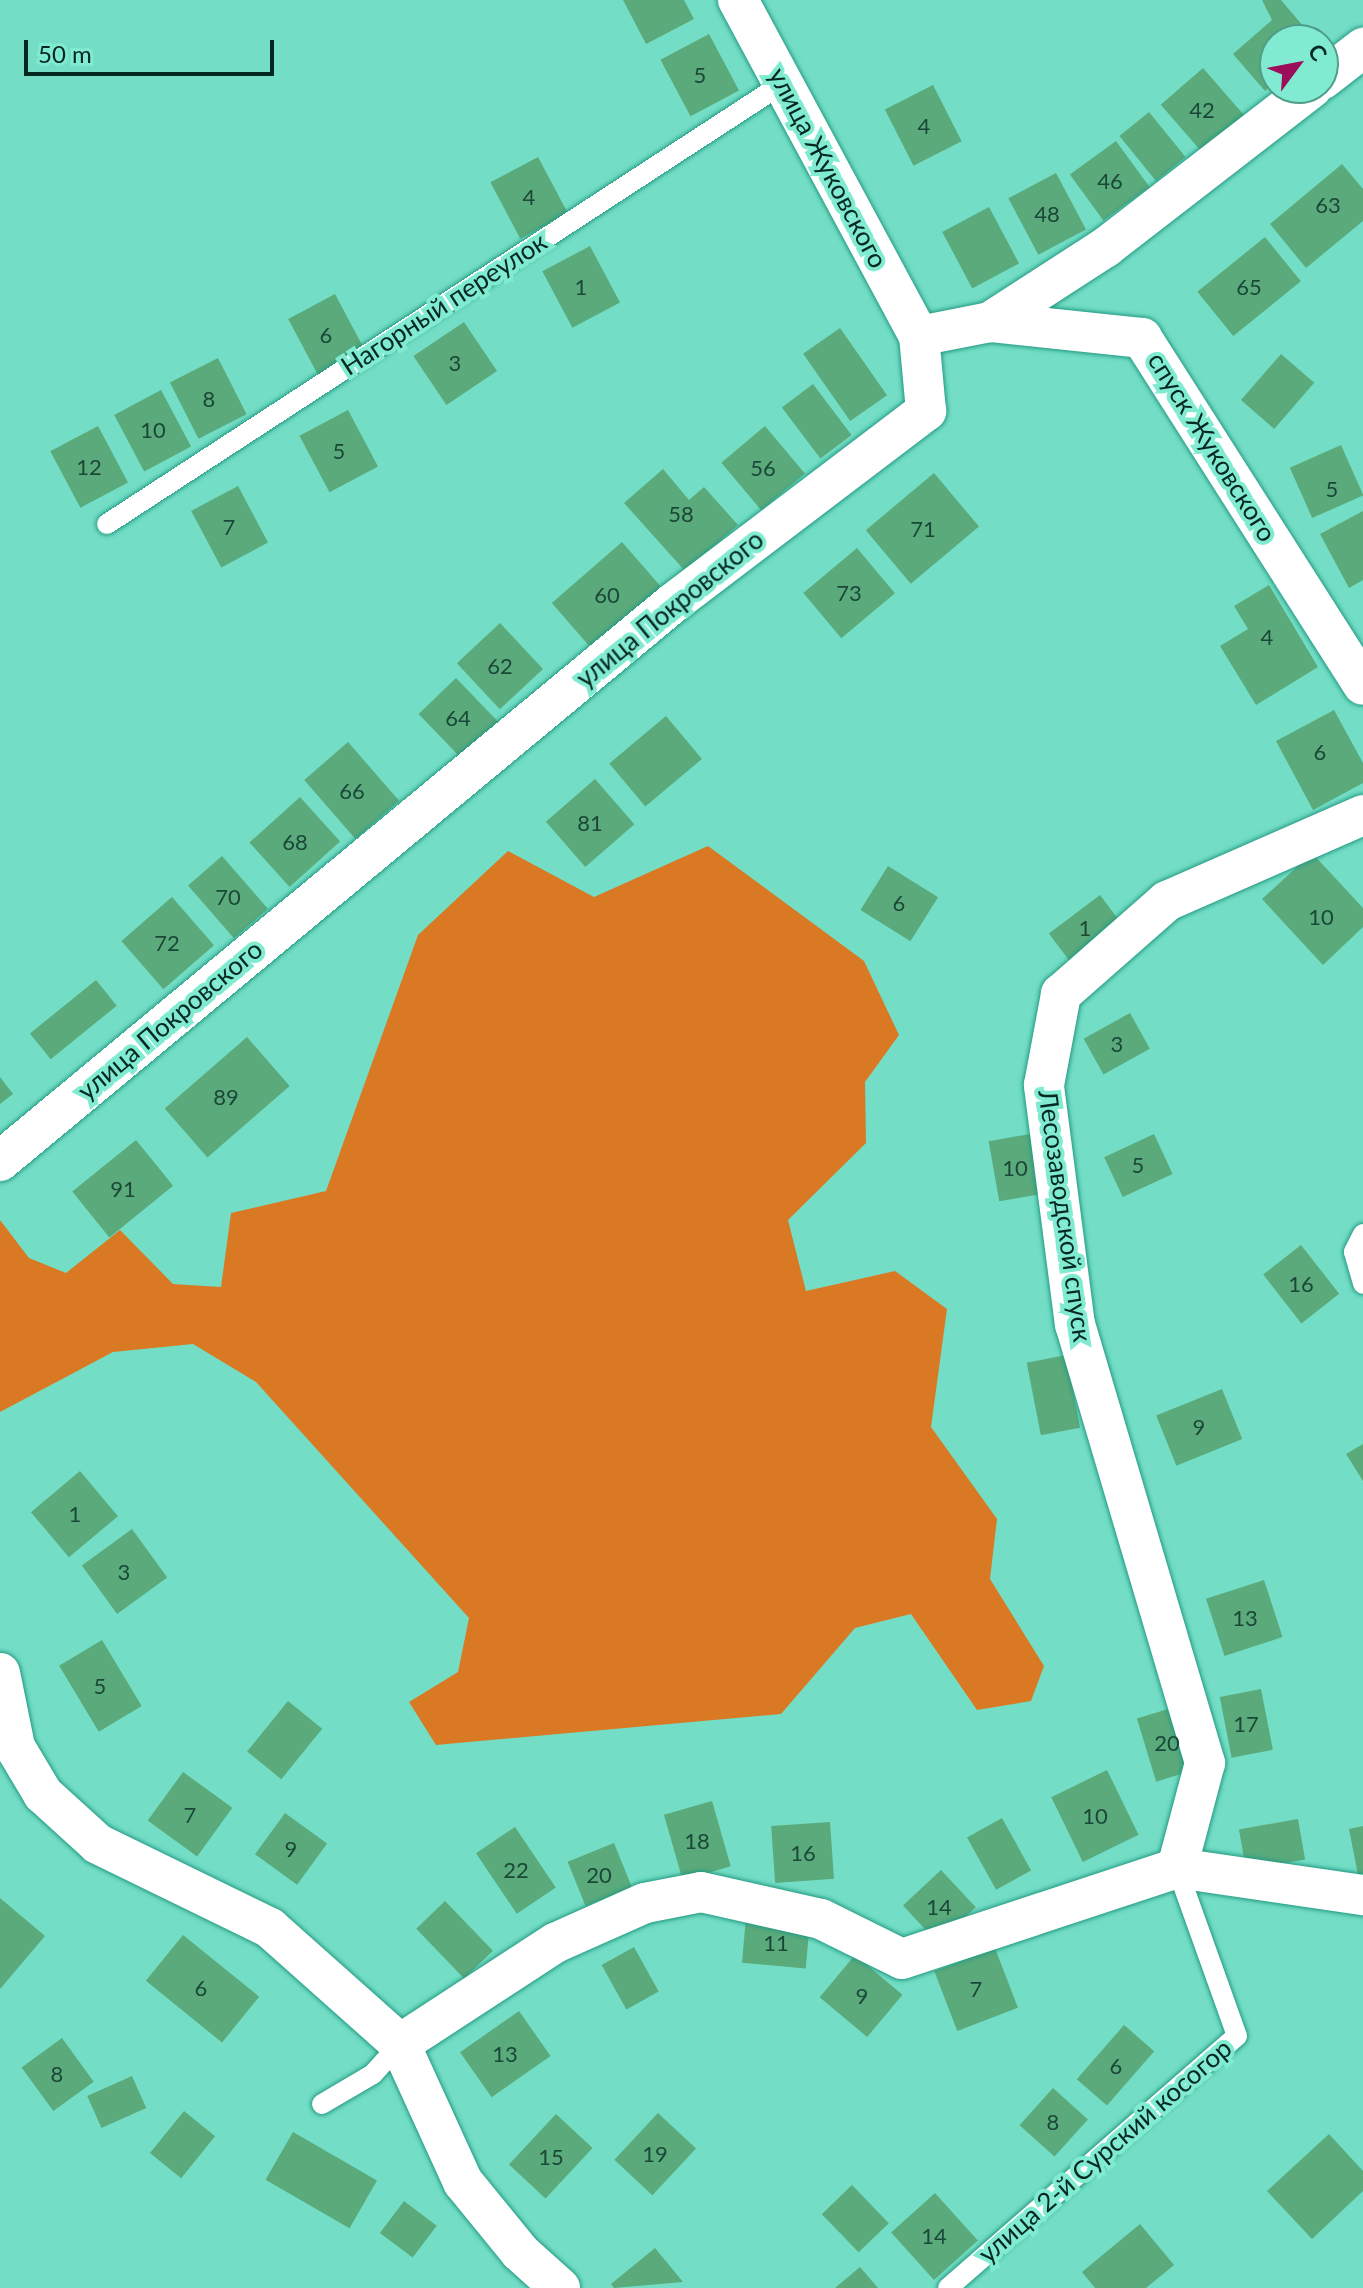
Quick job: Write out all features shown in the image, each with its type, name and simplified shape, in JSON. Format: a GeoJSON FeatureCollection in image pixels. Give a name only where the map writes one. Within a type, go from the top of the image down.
{"type":"FeatureCollection","features":[{"type":"Feature","properties":{"kind":"street","name":"улица Жуковского"},"geometry":{"type":"LineString","coordinates":[[738,0],[919,336]]}},
{"type":"Feature","properties":{"kind":"street"},"geometry":{"type":"LineString","coordinates":[[1339,67],[1363,48]]}},
{"type":"Feature","properties":{"kind":"street"},"geometry":{"type":"LineString","coordinates":[[919,336],[990,322],[1106,247],[1291,104]]}},
{"type":"Feature","properties":{"kind":"street","name":"спуск Жуковского"},"geometry":{"type":"LineString","coordinates":[[990,322],[1142,338],[1363,685]]}},
{"type":"Feature","properties":{"kind":"street","name":"улица Покровского"},"geometry":{"type":"LineString","coordinates":[[0,1161],[673,603],[926,411],[919,336]]}},
{"type":"Feature","properties":{"kind":"street","name":"Лесозаводской спуск"},"geometry":{"type":"LineString","coordinates":[[1177,1868],[1205,1763],[1075,1325],[1044,1085],[1061,994],[1167,901],[1363,816]]}},
{"type":"Feature","properties":{"kind":"street"},"geometry":{"type":"LineString","coordinates":[[0,1673],[15,1747],[65,1814],[98,1844],[270,1928],[400,2044],[463,2182],[560,2288]]}},
{"type":"Feature","properties":{"kind":"street"},"geometry":{"type":"LineString","coordinates":[[400,2044],[555,1943],[645,1903],[701,1892],[821,1919],[902,1959],[1177,1868],[1363,1895]]}},
{"type":"Feature","properties":{"kind":"lane","name":"Нагорный переулок"},"geometry":{"type":"LineString","coordinates":[[107,524],[782,84]]}},
{"type":"Feature","properties":{"kind":"lane"},"geometry":{"type":"LineString","coordinates":[[1363,1234],[1354,1252],[1363,1284]]}},
{"type":"Feature","properties":{"kind":"lane","name":"улица 2-й Сурский косогор"},"geometry":{"type":"LineString","coordinates":[[948,2288],[1237,2036],[1177,1868]]}},
{"type":"Feature","properties":{"kind":"lane"},"geometry":{"type":"LineString","coordinates":[[322,2104],[373,2074],[400,2044]]}},
{"type":"Feature","properties":{"kind":"shaded area"},"geometry":{"type":"Polygon","coordinates":[[[708,846],[864,961],[899,1035],[865,1082],[866,1143],[788,1220],[806,1291],[895,1271],[947,1309],[931,1427],[997,1519],[990,1579],[1044,1666],[1031,1701],[977,1710],[911,1614],[855,1628],[781,1714],[436,1745],[409,1702],[458,1672],[469,1618],[256,1382],[193,1344],[113,1352],[0,1412],[0,1220],[29,1258],[66,1273],[120,1230],[173,1284],[221,1287],[231,1213],[326,1191],[418,935],[508,851],[594,897],[708,846]]]}},
{"type":"Feature","properties":{"kind":"building"},"geometry":{"type":"Polygon","coordinates":[[[623,0],[684,0],[694,19],[646,44],[623,0]]]}},
{"type":"Feature","properties":{"kind":"building"},"geometry":{"type":"Polygon","coordinates":[[[1262,0],[1281,0],[1301,24],[1267,24],[1272,20],[1262,0]]]}},
{"type":"Feature","properties":{"kind":"building"},"geometry":{"type":"Polygon","coordinates":[[[1259,31],[1259,84],[1233,54],[1259,31]]]}},
{"type":"Feature","properties":{"kind":"building"},"geometry":{"type":"Polygon","coordinates":[[[709,34],[739,91],[690,116],[660,60],[709,34]]]}},
{"type":"Feature","properties":{"kind":"building"},"geometry":{"type":"Polygon","coordinates":[[[1203,68],[1244,116],[1202,152],[1161,105],[1203,68]]]}},
{"type":"Feature","properties":{"kind":"building"},"geometry":{"type":"Polygon","coordinates":[[[933,85],[962,141],[913,166],[885,110],[933,85]]]}},
{"type":"Feature","properties":{"kind":"building"},"geometry":{"type":"Polygon","coordinates":[[[1149,112],[1186,157],[1156,181],[1119,136],[1149,112]]]}},
{"type":"Feature","properties":{"kind":"building"},"geometry":{"type":"Polygon","coordinates":[[[1116,141],[1150,187],[1103,221],[1070,175],[1116,141]]]}},
{"type":"Feature","properties":{"kind":"building"},"geometry":{"type":"Polygon","coordinates":[[[538,157],[568,214],[520,239],[490,182],[538,157]]]}},
{"type":"Feature","properties":{"kind":"building"},"geometry":{"type":"Polygon","coordinates":[[[1342,164],[1363,189],[1363,221],[1306,268],[1270,224],[1342,164]]]}},
{"type":"Feature","properties":{"kind":"building"},"geometry":{"type":"Polygon","coordinates":[[[1056,173],[1086,230],[1038,255],[1008,198],[1056,173]]]}},
{"type":"Feature","properties":{"kind":"building"},"geometry":{"type":"Polygon","coordinates":[[[989,207],[1019,264],[972,288],[942,232],[989,207]]]}},
{"type":"Feature","properties":{"kind":"building"},"geometry":{"type":"Polygon","coordinates":[[[1265,237],[1301,281],[1233,336],[1197,292],[1265,237]]]}},
{"type":"Feature","properties":{"kind":"building"},"geometry":{"type":"Polygon","coordinates":[[[590,246],[620,303],[572,328],[542,271],[590,246]]]}},
{"type":"Feature","properties":{"kind":"building"},"geometry":{"type":"Polygon","coordinates":[[[335,294],[365,351],[318,375],[288,319],[335,294]]]}},
{"type":"Feature","properties":{"kind":"building"},"geometry":{"type":"Polygon","coordinates":[[[464,322],[497,371],[446,405],[413,356],[464,322]]]}},
{"type":"Feature","properties":{"kind":"building"},"geometry":{"type":"Polygon","coordinates":[[[840,328],[887,395],[850,421],[803,354],[840,328]]]}},
{"type":"Feature","properties":{"kind":"building"},"geometry":{"type":"Polygon","coordinates":[[[1281,354],[1314,383],[1274,429],[1241,400],[1281,354]]]}},
{"type":"Feature","properties":{"kind":"building"},"geometry":{"type":"Polygon","coordinates":[[[218,358],[247,414],[198,439],[170,383],[218,358]]]}},
{"type":"Feature","properties":{"kind":"building"},"geometry":{"type":"Polygon","coordinates":[[[813,384],[852,435],[820,459],[782,407],[813,384]]]}},
{"type":"Feature","properties":{"kind":"building"},"geometry":{"type":"Polygon","coordinates":[[[161,390],[191,447],[144,471],[114,415],[161,390]]]}},
{"type":"Feature","properties":{"kind":"building"},"geometry":{"type":"Polygon","coordinates":[[[348,410],[378,467],[329,492],[299,436],[348,410]]]}},
{"type":"Feature","properties":{"kind":"building"},"geometry":{"type":"Polygon","coordinates":[[[98,426],[128,483],[80,508],[50,451],[98,426]]]}},
{"type":"Feature","properties":{"kind":"building"},"geometry":{"type":"Polygon","coordinates":[[[765,426],[805,473],[761,510],[721,463],[765,426]]]}},
{"type":"Feature","properties":{"kind":"building"},"geometry":{"type":"Polygon","coordinates":[[[1341,445],[1363,495],[1312,518],[1290,468],[1341,445]]]}},
{"type":"Feature","properties":{"kind":"building"},"geometry":{"type":"Polygon","coordinates":[[[663,469],[689,500],[704,487],[738,525],[685,571],[624,503],[663,469]]]}},
{"type":"Feature","properties":{"kind":"building"},"geometry":{"type":"Polygon","coordinates":[[[934,473],[979,527],[911,584],[866,530],[934,473]]]}},
{"type":"Feature","properties":{"kind":"building"},"geometry":{"type":"Polygon","coordinates":[[[238,486],[268,543],[221,567],[191,511],[238,486]]]}},
{"type":"Feature","properties":{"kind":"building"},"geometry":{"type":"Polygon","coordinates":[[[1363,511],[1363,580],[1349,588],[1320,534],[1363,511]]]}},
{"type":"Feature","properties":{"kind":"building"},"geometry":{"type":"Polygon","coordinates":[[[622,542],[661,587],[591,648],[552,603],[622,542]]]}},
{"type":"Feature","properties":{"kind":"building"},"geometry":{"type":"Polygon","coordinates":[[[857,548],[895,593],[841,638],[803,593],[857,548]]]}},
{"type":"Feature","properties":{"kind":"building"},"geometry":{"type":"Polygon","coordinates":[[[1269,585],[1318,667],[1256,705],[1220,646],[1248,629],[1234,606],[1269,585]]]}},
{"type":"Feature","properties":{"kind":"building"},"geometry":{"type":"Polygon","coordinates":[[[500,623],[543,669],[500,709],[457,663],[500,623]]]}},
{"type":"Feature","properties":{"kind":"building"},"geometry":{"type":"Polygon","coordinates":[[[456,678],[498,722],[461,758],[419,714],[456,678]]]}},
{"type":"Feature","properties":{"kind":"building"},"geometry":{"type":"Polygon","coordinates":[[[1334,710],[1363,763],[1363,783],[1313,810],[1276,741],[1334,710]]]}},
{"type":"Feature","properties":{"kind":"building"},"geometry":{"type":"Polygon","coordinates":[[[666,716],[702,759],[645,806],[609,764],[666,716]]]}},
{"type":"Feature","properties":{"kind":"building"},"geometry":{"type":"Polygon","coordinates":[[[348,742],[399,801],[355,839],[304,780],[348,742]]]}},
{"type":"Feature","properties":{"kind":"building"},"geometry":{"type":"Polygon","coordinates":[[[595,779],[634,824],[585,867],[546,822],[595,779]]]}},
{"type":"Feature","properties":{"kind":"building"},"geometry":{"type":"Polygon","coordinates":[[[300,797],[340,842],[290,887],[249,843],[300,797]]]}},
{"type":"Feature","properties":{"kind":"building"},"geometry":{"type":"Polygon","coordinates":[[[1312,853],[1363,908],[1363,927],[1323,965],[1262,899],[1312,853]]]}},
{"type":"Feature","properties":{"kind":"building"},"geometry":{"type":"Polygon","coordinates":[[[222,856],[268,909],[234,938],[188,886],[222,856]]]}},
{"type":"Feature","properties":{"kind":"building"},"geometry":{"type":"Polygon","coordinates":[[[888,866],[938,897],[910,941],[860,910],[888,866]]]}},
{"type":"Feature","properties":{"kind":"building"},"geometry":{"type":"Polygon","coordinates":[[[1100,895],[1121,923],[1070,961],[1049,934],[1100,895]]]}},
{"type":"Feature","properties":{"kind":"building"},"geometry":{"type":"Polygon","coordinates":[[[172,897],[214,945],[163,989],[121,941],[172,897]]]}},
{"type":"Feature","properties":{"kind":"building"},"geometry":{"type":"Polygon","coordinates":[[[96,980],[117,1006],[51,1059],[30,1033],[96,980]]]}},
{"type":"Feature","properties":{"kind":"building"},"geometry":{"type":"Polygon","coordinates":[[[1130,1013],[1150,1049],[1104,1075],[1084,1039],[1130,1013]]]}},
{"type":"Feature","properties":{"kind":"building"},"geometry":{"type":"Polygon","coordinates":[[[247,1037],[290,1086],[207,1158],[165,1109],[247,1037]]]}},
{"type":"Feature","properties":{"kind":"building"},"geometry":{"type":"Polygon","coordinates":[[[0,1077],[13,1094],[0,1104],[0,1077]]]}},
{"type":"Feature","properties":{"kind":"building"},"geometry":{"type":"Polygon","coordinates":[[[1030,1134],[1041,1194],[999,1201],[989,1141],[1030,1134]]]}},
{"type":"Feature","properties":{"kind":"building"},"geometry":{"type":"Polygon","coordinates":[[[1154,1134],[1173,1174],[1123,1197],[1104,1157],[1154,1134]]]}},
{"type":"Feature","properties":{"kind":"building"},"geometry":{"type":"Polygon","coordinates":[[[136,1140],[173,1186],[109,1237],[72,1192],[136,1140]]]}},
{"type":"Feature","properties":{"kind":"building"},"geometry":{"type":"Polygon","coordinates":[[[1301,1245],[1339,1294],[1301,1323],[1263,1275],[1301,1245]]]}},
{"type":"Feature","properties":{"kind":"building"},"geometry":{"type":"Polygon","coordinates":[[[1066,1355],[1080,1428],[1041,1435],[1027,1363],[1066,1355]]]}},
{"type":"Feature","properties":{"kind":"building"},"geometry":{"type":"Polygon","coordinates":[[[1222,1389],[1242,1439],[1176,1466],[1156,1416],[1222,1389]]]}},
{"type":"Feature","properties":{"kind":"building"},"geometry":{"type":"Polygon","coordinates":[[[1363,1444],[1363,1481],[1346,1454],[1363,1444]]]}},
{"type":"Feature","properties":{"kind":"building"},"geometry":{"type":"Polygon","coordinates":[[[80,1471],[118,1516],[69,1557],[31,1512],[80,1471]]]}},
{"type":"Feature","properties":{"kind":"building"},"geometry":{"type":"Polygon","coordinates":[[[132,1529],[167,1578],[117,1614],[82,1565],[132,1529]]]}},
{"type":"Feature","properties":{"kind":"building"},"geometry":{"type":"Polygon","coordinates":[[[1264,1580],[1283,1637],[1225,1656],[1206,1599],[1264,1580]]]}},
{"type":"Feature","properties":{"kind":"building"},"geometry":{"type":"Polygon","coordinates":[[[102,1640],[142,1706],[99,1732],[59,1666],[102,1640]]]}},
{"type":"Feature","properties":{"kind":"building"},"geometry":{"type":"Polygon","coordinates":[[[1261,1689],[1273,1750],[1232,1758],[1220,1697],[1261,1689]]]}},
{"type":"Feature","properties":{"kind":"building"},"geometry":{"type":"Polygon","coordinates":[[[288,1701],[322,1729],[281,1779],[247,1752],[288,1701]]]}},
{"type":"Feature","properties":{"kind":"building"},"geometry":{"type":"Polygon","coordinates":[[[1178,1706],[1197,1769],[1156,1782],[1137,1719],[1178,1706]]]}},
{"type":"Feature","properties":{"kind":"building"},"geometry":{"type":"Polygon","coordinates":[[[1107,1770],[1139,1835],[1083,1862],[1051,1797],[1107,1770]]]}},
{"type":"Feature","properties":{"kind":"building"},"geometry":{"type":"Polygon","coordinates":[[[183,1772],[232,1808],[197,1856],[148,1821],[183,1772]]]}},
{"type":"Feature","properties":{"kind":"building"},"geometry":{"type":"Polygon","coordinates":[[[712,1801],[731,1866],[683,1880],[664,1815],[712,1801]]]}},
{"type":"Feature","properties":{"kind":"building"},"geometry":{"type":"Polygon","coordinates":[[[285,1813],[327,1844],[297,1885],[255,1854],[285,1813]]]}},
{"type":"Feature","properties":{"kind":"building"},"geometry":{"type":"Polygon","coordinates":[[[1002,1818],[1031,1870],[996,1890],[967,1837],[1002,1818]]]}},
{"type":"Feature","properties":{"kind":"building"},"geometry":{"type":"Polygon","coordinates":[[[1298,1819],[1305,1859],[1246,1870],[1239,1829],[1298,1819]]]}},
{"type":"Feature","properties":{"kind":"building"},"geometry":{"type":"Polygon","coordinates":[[[830,1822],[834,1879],[775,1883],[771,1826],[830,1822]]]}},
{"type":"Feature","properties":{"kind":"building"},"geometry":{"type":"Polygon","coordinates":[[[1363,1826],[1363,1874],[1358,1875],[1349,1829],[1363,1826]]]}},
{"type":"Feature","properties":{"kind":"building"},"geometry":{"type":"Polygon","coordinates":[[[515,1827],[556,1888],[517,1914],[476,1853],[515,1827]]]}},
{"type":"Feature","properties":{"kind":"building"},"geometry":{"type":"Polygon","coordinates":[[[614,1843],[632,1888],[586,1906],[568,1862],[614,1843]]]}},
{"type":"Feature","properties":{"kind":"building"},"geometry":{"type":"Polygon","coordinates":[[[941,1870],[976,1907],[938,1943],[903,1905],[941,1870]]]}},
{"type":"Feature","properties":{"kind":"building"},"geometry":{"type":"Polygon","coordinates":[[[0,1898],[45,1936],[0,1989],[0,1898]]]}},
{"type":"Feature","properties":{"kind":"building"},"geometry":{"type":"Polygon","coordinates":[[[445,1901],[493,1951],[464,1978],[416,1929],[445,1901]]]}},
{"type":"Feature","properties":{"kind":"building"},"geometry":{"type":"Polygon","coordinates":[[[746,1917],[810,1923],[806,1968],[742,1963],[746,1917]]]}},
{"type":"Feature","properties":{"kind":"building"},"geometry":{"type":"Polygon","coordinates":[[[183,1935],[259,1997],[222,2043],[146,1981],[183,1935]]]}},
{"type":"Feature","properties":{"kind":"building"},"geometry":{"type":"Polygon","coordinates":[[[634,1947],[659,1992],[626,2010],[602,1965],[634,1947]]]}},
{"type":"Feature","properties":{"kind":"building"},"geometry":{"type":"Polygon","coordinates":[[[995,1948],[1018,2008],[957,2031],[934,1971],[995,1948]]]}},
{"type":"Feature","properties":{"kind":"building"},"geometry":{"type":"Polygon","coordinates":[[[855,1955],[902,1995],[867,2037],[820,1997],[855,1955]]]}},
{"type":"Feature","properties":{"kind":"building"},"geometry":{"type":"Polygon","coordinates":[[[519,2011],[551,2056],[492,2097],[460,2052],[519,2011]]]}},
{"type":"Feature","properties":{"kind":"building"},"geometry":{"type":"Polygon","coordinates":[[[1124,2025],[1154,2051],[1107,2106],[1077,2079],[1124,2025]]]}},
{"type":"Feature","properties":{"kind":"building"},"geometry":{"type":"Polygon","coordinates":[[[62,2038],[94,2082],[53,2111],[22,2067],[62,2038]]]}},
{"type":"Feature","properties":{"kind":"building"},"geometry":{"type":"Polygon","coordinates":[[[132,2076],[146,2108],[101,2128],[87,2096],[132,2076]]]}},
{"type":"Feature","properties":{"kind":"building"},"geometry":{"type":"Polygon","coordinates":[[[1053,2088],[1088,2119],[1054,2157],[1020,2125],[1053,2088]]]}},
{"type":"Feature","properties":{"kind":"building"},"geometry":{"type":"Polygon","coordinates":[[[184,2111],[215,2136],[181,2178],[150,2153],[184,2111]]]}},
{"type":"Feature","properties":{"kind":"building"},"geometry":{"type":"Polygon","coordinates":[[[658,2113],[696,2148],[652,2195],[614,2160],[658,2113]]]}},
{"type":"Feature","properties":{"kind":"building"},"geometry":{"type":"Polygon","coordinates":[[[556,2114],[593,2148],[546,2199],[509,2164],[556,2114]]]}},
{"type":"Feature","properties":{"kind":"building"},"geometry":{"type":"Polygon","coordinates":[[[293,2132],[377,2180],[350,2228],[266,2180],[293,2132]]]}},
{"type":"Feature","properties":{"kind":"building"},"geometry":{"type":"Polygon","coordinates":[[[1329,2134],[1363,2171],[1363,2191],[1312,2239],[1267,2191],[1329,2134]]]}},
{"type":"Feature","properties":{"kind":"building"},"geometry":{"type":"Polygon","coordinates":[[[852,2185],[889,2223],[859,2252],[822,2214],[852,2185]]]}},
{"type":"Feature","properties":{"kind":"building"},"geometry":{"type":"Polygon","coordinates":[[[935,2193],[978,2241],[934,2280],[891,2232],[935,2193]]]}},
{"type":"Feature","properties":{"kind":"building"},"geometry":{"type":"Polygon","coordinates":[[[404,2201],[437,2226],[413,2258],[380,2233],[404,2201]]]}},
{"type":"Feature","properties":{"kind":"building"},"geometry":{"type":"Polygon","coordinates":[[[1140,2224],[1174,2265],[1146,2288],[1095,2288],[1082,2272],[1140,2224]]]}},
{"type":"Feature","properties":{"kind":"building"},"geometry":{"type":"Polygon","coordinates":[[[655,2248],[683,2282],[614,2288],[611,2284],[655,2248]]]}},
{"type":"Feature","properties":{"kind":"building"},"geometry":{"type":"Polygon","coordinates":[[[860,2267],[878,2288],[835,2288],[860,2267]]]}}]}
